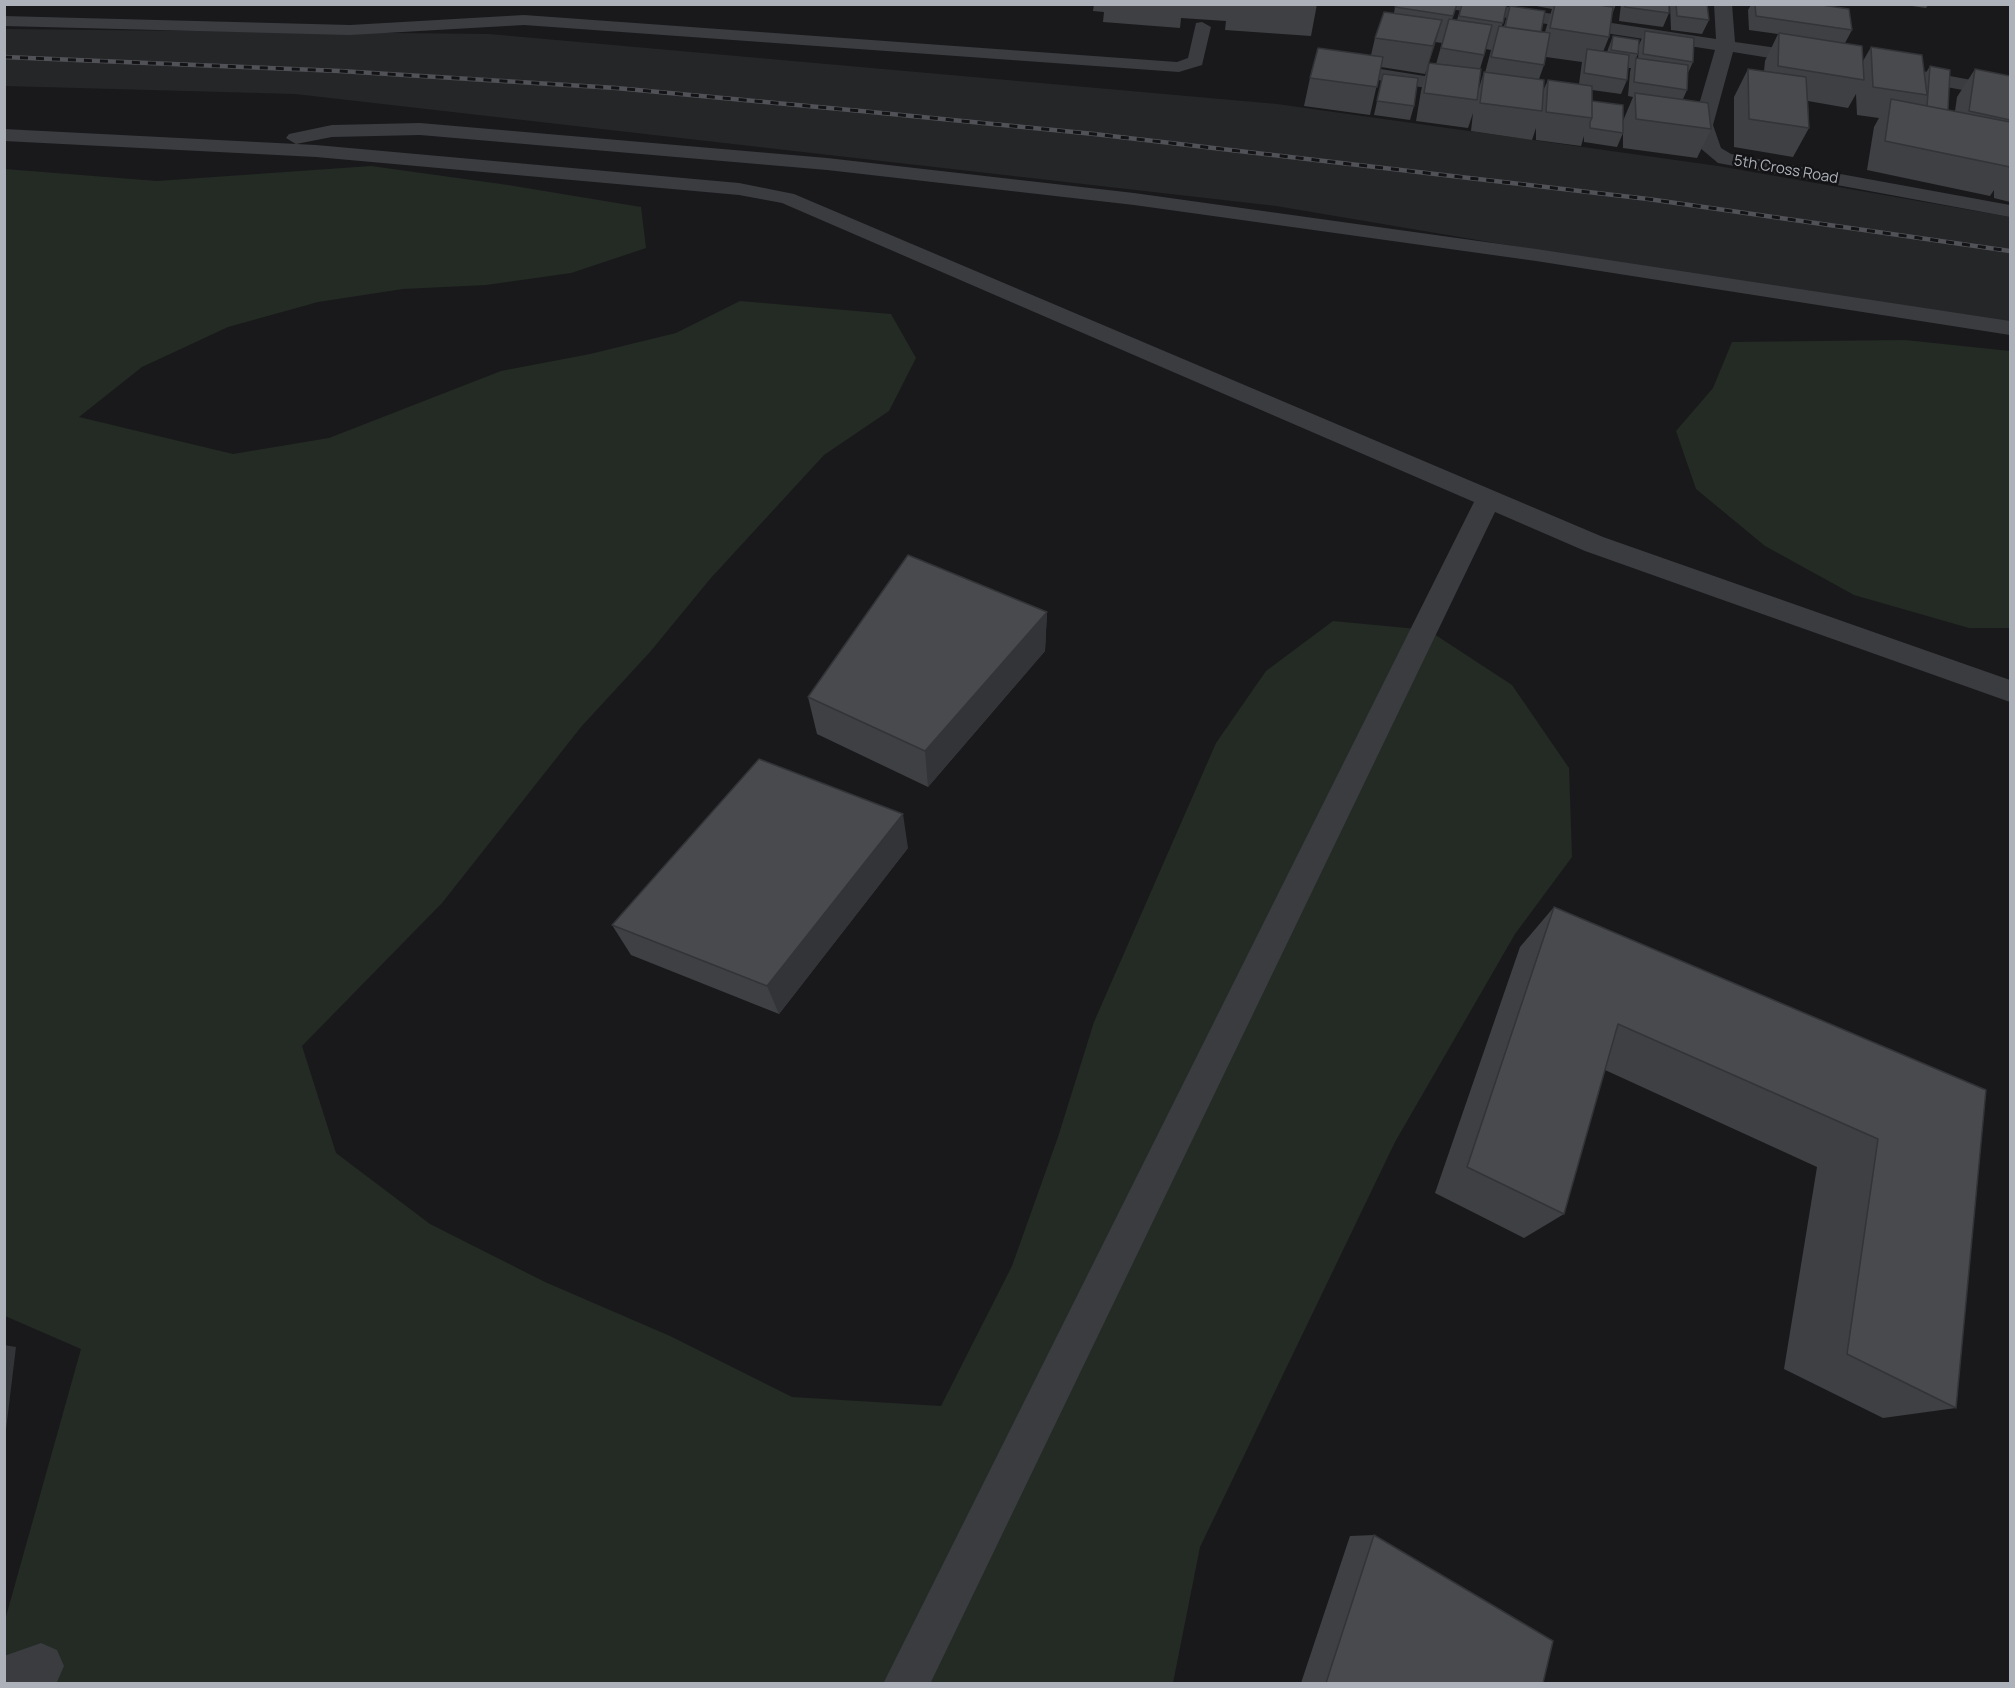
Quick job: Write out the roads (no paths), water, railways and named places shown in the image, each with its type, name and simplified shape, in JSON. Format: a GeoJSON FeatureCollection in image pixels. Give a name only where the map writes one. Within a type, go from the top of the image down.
{"type":"FeatureCollection","features":[{"type":"Feature","properties":{"kind":"street"},"geometry":{"type":"LineString","coordinates":[[1450,4],[1828,62]]}},
{"type":"Feature","properties":{"kind":"street"},"geometry":{"type":"LineString","coordinates":[[1680,122],[1703,125],[1726,45],[1723,4]]}},
{"type":"Feature","properties":{"kind":"street"},"geometry":{"type":"LineString","coordinates":[[1334,68],[1484,91]]}},
{"type":"Feature","properties":{"kind":"street"},"geometry":{"type":"LineString","coordinates":[[1885,71],[2010,93]]}},
{"type":"Feature","properties":{"kind":"street","name":"5th Cross Road"},"geometry":{"type":"LineString","coordinates":[[1703,125],[1709,147],[1725,159],[2010,211]]}},
{"type":"Feature","properties":{"kind":"lane"},"geometry":{"type":"LineString","coordinates":[[4,21],[350,30],[524,20],[1179,67],[1196,61],[1202,27]]}},
{"type":"Feature","properties":{"kind":"lane"},"geometry":{"type":"LineString","coordinates":[[248,147],[332,131],[420,129],[827,164],[1134,199],[1536,255],[2010,328]]}},
{"type":"Feature","properties":{"kind":"lane"},"geometry":{"type":"LineString","coordinates":[[4,135],[315,151],[739,189],[787,198],[1594,544],[2010,691]]}},
{"type":"Feature","properties":{"kind":"lane"},"geometry":{"type":"LineString","coordinates":[[906,1683],[1488,499]]}},
{"type":"Feature","properties":{"kind":"railway"},"geometry":{"type":"LineString","coordinates":[[4,57],[340,71],[616,88],[861,111],[1094,134],[1648,199],[2010,251]]}}]}
